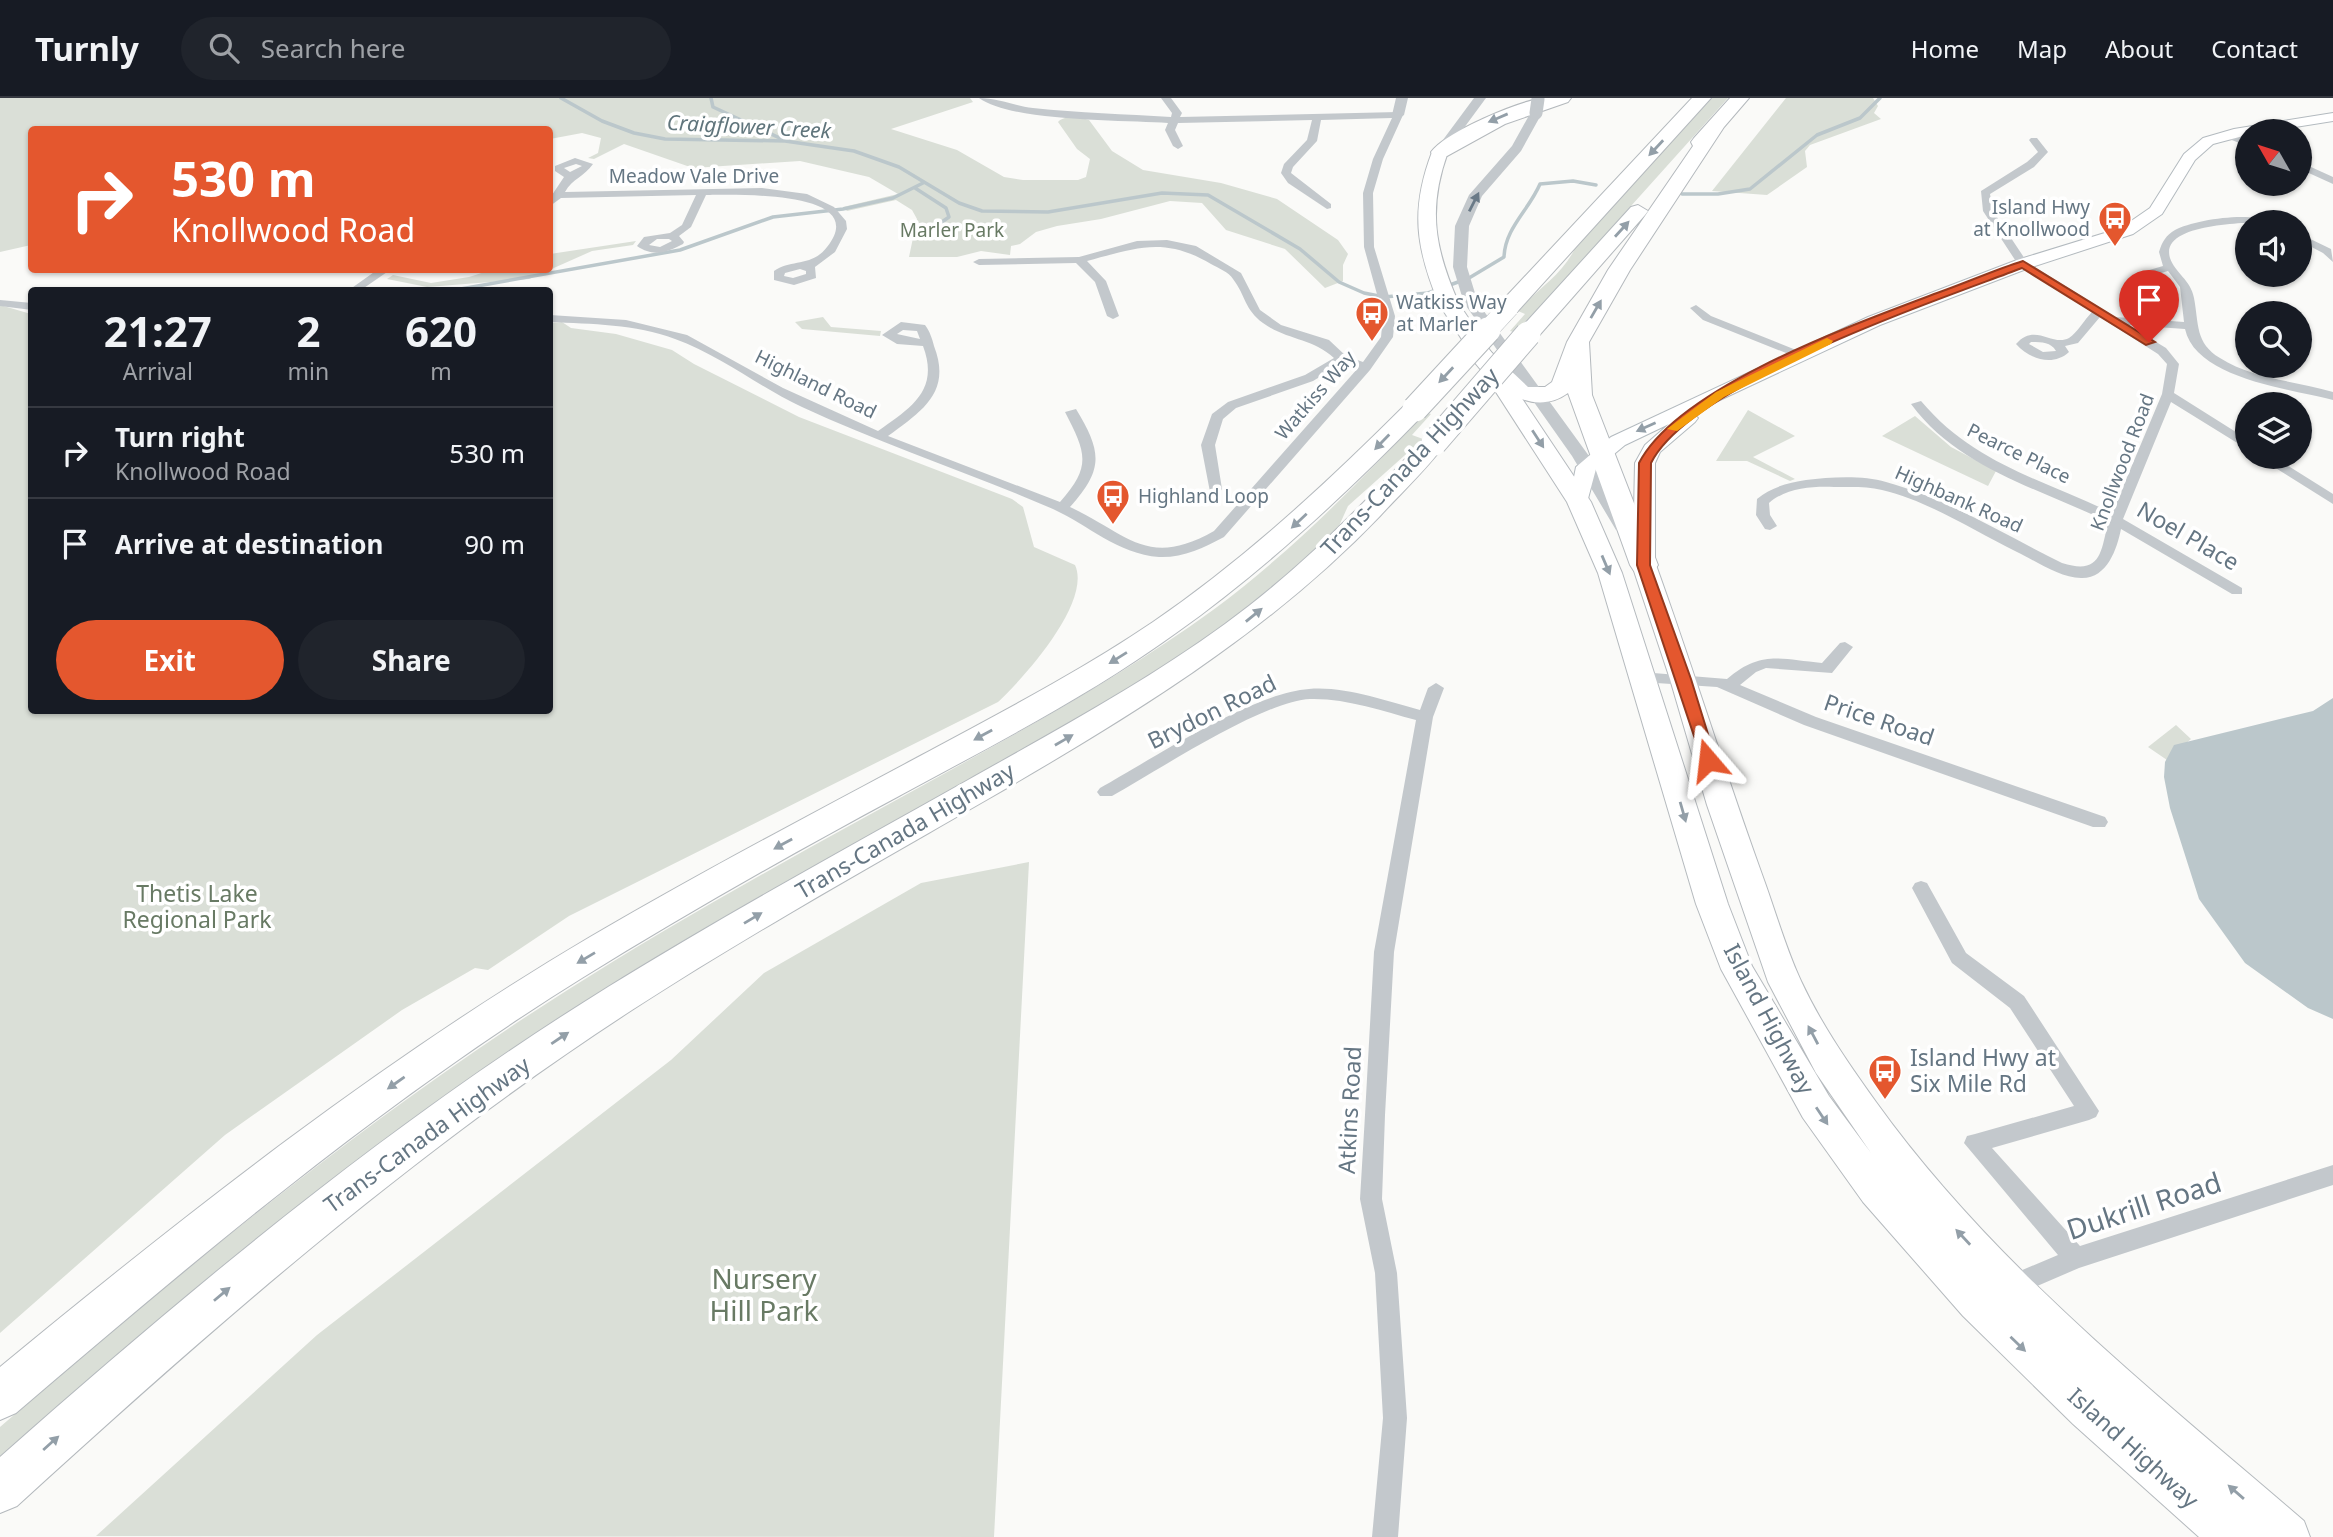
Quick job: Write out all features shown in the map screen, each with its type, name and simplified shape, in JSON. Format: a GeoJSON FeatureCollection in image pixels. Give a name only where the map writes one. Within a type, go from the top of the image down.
{"type":"FeatureCollection","features":[{"type":"Feature","properties":{"kind":"highway"},"geometry":{"type":"LineString","coordinates":[[1440,152],[1480,126],[1517,111],[1562,98]]}},
{"type":"Feature","properties":{"kind":"highway","name":"Trans-Canada Highway"},"geometry":{"type":"LineString","coordinates":[[0,1397],[128,1288],[238,1201],[349,1116],[453,1043],[560,974],[705,888],[1043,703],[1165,628],[1272,545],[1350,476],[1702,98]]}},
{"type":"Feature","properties":{"kind":"highway","name":"Trans-Canada Highway"},"geometry":{"type":"LineString","coordinates":[[0,1489],[247,1273],[355,1185],[467,1102],[669,968],[1059,744],[1236,630],[1293,584],[1364,517],[1434,443],[1740,98]]}},
{"type":"Feature","properties":{"kind":"highway"},"geometry":{"type":"LineString","coordinates":[[1482,356],[1521,393],[1552,393],[1563,385],[1578,342],[1619,270],[1715,127]]}},
{"type":"Feature","properties":{"kind":"highway"},"geometry":{"type":"LineString","coordinates":[[1578,342],[1580,395],[1593,460],[1644,565]]}},
{"type":"Feature","properties":{"kind":"main road","name":"Island Highway"},"geometry":{"type":"LineString","coordinates":[[1593,460],[1639,430],[1720,395],[1800,354],[1874,321],[2023,264],[2127,231],[2156,211],[2189,157],[2208,141],[2227,135],[2333,117]]}},
{"type":"Feature","properties":{"kind":"main road","name":"Island Highway"},"geometry":{"type":"LineString","coordinates":[[1440,152],[1431,174],[1427,212],[1429,250],[1443,290],[1482,356],[1579,502],[1610,573],[1702,879],[1737,969],[1768,1027],[1848,1154],[1923,1245],[2071,1346],[2288,1537]]}},
{"type":"Feature","properties":{"kind":"main road","name":"Island Highway"},"geometry":{"type":"LineString","coordinates":[[1720,395],[1675,427],[1648,454],[1643,476],[1644,565],[1684,679],[1722,805],[1786,982],[1828,1063],[1895,1158],[1957,1231],[1994,1294],[2078,1399],[2232,1537]]}},
{"type":"Feature","properties":{"kind":"main road"},"geometry":{"type":"LineString","coordinates":[[1579,502],[1593,460]]}},
{"type":"Feature","properties":{"kind":"street"},"geometry":{"type":"LineString","coordinates":[[984,98],[1005,107],[1033,111],[1173,120],[1398,115]]}},
{"type":"Feature","properties":{"kind":"street"},"geometry":{"type":"LineString","coordinates":[[1166,98],[1177,113],[1170,130],[1178,146]]}},
{"type":"Feature","properties":{"kind":"street","name":"Watkiss Way"},"geometry":{"type":"LineString","coordinates":[[1062,508],[1115,540],[1149,551],[1175,552],[1204,543],[1219,534],[1366,367],[1387,337],[1389,316],[1370,247],[1368,193],[1402,98]]}},
{"type":"Feature","properties":{"kind":"street"},"geometry":{"type":"LineString","coordinates":[[1440,152],[1480,98]]}},
{"type":"Feature","properties":{"kind":"street"},"geometry":{"type":"LineString","coordinates":[[1538,98],[1536,113],[1517,148],[1476,195],[1462,226],[1460,267],[1471,303],[1537,395],[1593,460]]}},
{"type":"Feature","properties":{"kind":"street"},"geometry":{"type":"LineString","coordinates":[[1317,117],[1312,141],[1288,166],[1286,173],[1292,181],[1327,206]]}},
{"type":"Feature","properties":{"kind":"street"},"geometry":{"type":"LineString","coordinates":[[2227,135],[2235,138]]}},
{"type":"Feature","properties":{"kind":"street"},"geometry":{"type":"LineString","coordinates":[[2023,264],[1988,211],[1985,192],[1996,182],[2034,165],[2043,152],[2034,140]]}},
{"type":"Feature","properties":{"kind":"street"},"geometry":{"type":"LineString","coordinates":[[2312,171],[2333,181]]}},
{"type":"Feature","properties":{"kind":"street"},"geometry":{"type":"LineString","coordinates":[[553,201],[561,195],[570,177]]}},
{"type":"Feature","properties":{"kind":"street"},"geometry":{"type":"LineString","coordinates":[[672,236],[687,228],[702,193]]}},
{"type":"Feature","properties":{"kind":"street","name":"Meadow Vale Drive"},"geometry":{"type":"LineString","coordinates":[[561,195],[791,194],[830,209],[841,221],[841,235],[831,250],[807,267]]}},
{"type":"Feature","properties":{"kind":"street"},"geometry":{"type":"LineString","coordinates":[[2235,221],[2199,225],[2168,240],[2164,249],[2165,260],[2186,286],[2188,330],[2214,361],[2237,372],[2333,396]]}},
{"type":"Feature","properties":{"kind":"street"},"geometry":{"type":"LineString","coordinates":[[979,262],[1079,260],[1137,244],[1167,243],[1192,248],[1237,275],[1255,312],[1277,328],[1325,343],[1342,359],[1366,367]]}},
{"type":"Feature","properties":{"kind":"street"},"geometry":{"type":"LineString","coordinates":[[2312,243],[2327,251],[2333,259]]}},
{"type":"Feature","properties":{"kind":"street"},"geometry":{"type":"LineString","coordinates":[[1079,260],[1100,281],[1113,316]]}},
{"type":"Feature","properties":{"kind":"street","name":"Knollwood Road"},"geometry":{"type":"LineString","coordinates":[[2023,264],[2171,358],[2174,371],[2168,394],[2116,520],[2110,548],[2096,569],[2082,574]]}},
{"type":"Feature","properties":{"kind":"street"},"geometry":{"type":"LineString","coordinates":[[2143,297],[2138,282],[2143,275],[2171,267]]}},
{"type":"Feature","properties":{"kind":"street"},"geometry":{"type":"LineString","coordinates":[[358,287],[380,273]]}},
{"type":"Feature","properties":{"kind":"street"},"geometry":{"type":"LineString","coordinates":[[0,303],[28,306]]}},
{"type":"Feature","properties":{"kind":"street"},"geometry":{"type":"LineString","coordinates":[[1696,308],[1707,318],[1800,354]]}},
{"type":"Feature","properties":{"kind":"street"},"geometry":{"type":"LineString","coordinates":[[2058,344],[2074,340],[2098,312]]}},
{"type":"Feature","properties":{"kind":"street","name":"Highland Road"},"geometry":{"type":"LineString","coordinates":[[553,319],[596,319],[698,344],[778,390],[880,436],[1062,508]]}},
{"type":"Feature","properties":{"kind":"street"},"geometry":{"type":"LineString","coordinates":[[2110,320],[2188,330]]}},
{"type":"Feature","properties":{"kind":"street"},"geometry":{"type":"LineString","coordinates":[[2126,329],[2188,330]]}},
{"type":"Feature","properties":{"kind":"street"},"geometry":{"type":"LineString","coordinates":[[880,436],[920,406],[935,381],[937,360],[926,343]]}},
{"type":"Feature","properties":{"kind":"street"},"geometry":{"type":"LineString","coordinates":[[1215,489],[1208,445],[1217,417],[1232,405],[1309,378],[1342,359]]}},
{"type":"Feature","properties":{"kind":"street"},"geometry":{"type":"LineString","coordinates":[[2168,394],[2235,437]]}},
{"type":"Feature","properties":{"kind":"street","name":"Pearce Place"},"geometry":{"type":"LineString","coordinates":[[1917,404],[1932,426],[1963,449],[2116,520]]}},
{"type":"Feature","properties":{"kind":"street"},"geometry":{"type":"LineString","coordinates":[[1062,508],[1086,483],[1093,464],[1089,445],[1071,412]]}},
{"type":"Feature","properties":{"kind":"street"},"geometry":{"type":"LineString","coordinates":[[2284,469],[2333,500]]}},
{"type":"Feature","properties":{"kind":"street","name":"Highbank Road"},"geometry":{"type":"LineString","coordinates":[[1770,526],[1763,514],[1762,502],[1772,493],[1794,486],[1823,482],[1882,485],[1919,498],[2057,566],[2082,574]]}},
{"type":"Feature","properties":{"kind":"street","name":"Noel Place"},"geometry":{"type":"LineString","coordinates":[[2116,520],[2237,592]]}},
{"type":"Feature","properties":{"kind":"street"},"geometry":{"type":"LineString","coordinates":[[1729,686],[1750,668],[1765,663],[1826,669],[1845,647]]}},
{"type":"Feature","properties":{"kind":"street","name":"Price Road"},"geometry":{"type":"LineString","coordinates":[[1641,677],[1719,682],[1810,721],[2099,822]]}},
{"type":"Feature","properties":{"kind":"street","name":"Atkins Road"},"geometry":{"type":"LineString","coordinates":[[1385,1537],[1395,1418],[1386,1273],[1371,1199],[1384,952],[1425,717],[1436,688]]}},
{"type":"Feature","properties":{"kind":"street","name":"Brydon Road"},"geometry":{"type":"LineString","coordinates":[[1106,792],[1276,702],[1307,694],[1353,698],[1425,717]]}},
{"type":"Feature","properties":{"kind":"street"},"geometry":{"type":"LineString","coordinates":[[1921,888],[1959,958],[2017,1002],[2090,1111],[1975,1143],[2077,1258]]}},
{"type":"Feature","properties":{"kind":"street","name":"Dukrill Road"},"geometry":{"type":"LineString","coordinates":[[1994,1294],[2077,1258],[2333,1175]]}},
{"type":"Feature","properties":{"kind":"green space","name":"Marler Park"},"geometry":{"type":"Polygon","coordinates":[[[0,98],[970,98],[973,102],[891,129],[957,150],[1004,177],[1023,180],[1078,180],[1086,177],[1090,159],[1077,149],[1058,122],[1077,117],[1089,120],[1112,151],[1143,170],[1221,183],[1277,199],[1338,240],[1348,254],[1343,265],[1343,281],[1325,288],[1285,249],[1226,230],[1202,203],[1170,201],[1036,232],[1020,244],[1011,246],[1010,255],[981,251],[957,257],[909,257],[917,219],[912,210],[896,200],[847,211],[843,207],[898,194],[869,177],[800,161],[693,168],[624,144],[594,159],[588,158],[598,153],[601,138],[582,133],[553,138],[553,126],[28,126],[28,246],[0,252],[0,98]]]}},
{"type":"Feature","properties":{"kind":"green space"},"geometry":{"type":"Polygon","coordinates":[[[1712,98],[1728,98],[1517,333],[1510,331],[1525,314],[1518,311],[1558,273],[1576,246],[1712,98]]]}},
{"type":"Feature","properties":{"kind":"green space"},"geometry":{"type":"Polygon","coordinates":[[[1786,98],[1873,98],[1878,106],[1874,113],[1881,119],[1810,145],[1805,151],[1807,167],[1767,195],[1712,191],[1786,98]]]}},
{"type":"Feature","properties":{"kind":"green space"},"geometry":{"type":"Polygon","coordinates":[[[636,241],[633,245],[592,251],[553,269],[553,254],[636,241]]]}},
{"type":"Feature","properties":{"kind":"green space"},"geometry":{"type":"Polygon","coordinates":[[[482,273],[542,273],[529,279],[427,287],[387,279],[393,275],[431,283],[482,273]]]}},
{"type":"Feature","properties":{"kind":"green space","name":"Thetis Lake Regional Park"},"geometry":{"type":"Polygon","coordinates":[[[0,305],[28,313],[28,714],[553,714],[553,323],[562,322],[571,328],[616,334],[672,350],[694,364],[799,417],[1012,499],[1023,507],[1034,547],[1075,565],[1078,581],[1074,599],[1065,618],[1038,658],[998,702],[569,916],[488,970],[475,968],[402,1010],[225,1135],[0,1333],[0,305]]]}},
{"type":"Feature","properties":{"kind":"green space"},"geometry":{"type":"Polygon","coordinates":[[[823,317],[831,327],[881,331],[880,336],[802,329],[795,322],[823,317]]]}},
{"type":"Feature","properties":{"kind":"green space"},"geometry":{"type":"Polygon","coordinates":[[[1748,410],[1795,436],[1753,457],[1795,479],[1790,481],[1747,461],[1716,461],[1748,410]]]}},
{"type":"Feature","properties":{"kind":"green space"},"geometry":{"type":"Polygon","coordinates":[[[1425,412],[1431,414],[1412,435],[1423,439],[1348,506],[1339,526],[1320,546],[1231,621],[1118,696],[734,915],[0,1467],[0,1427],[205,1254],[346,1144],[491,1040],[660,933],[1050,714],[1181,632],[1242,588],[1297,541],[1425,412]]]}},
{"type":"Feature","properties":{"kind":"green space"},"geometry":{"type":"Polygon","coordinates":[[[1915,416],[1951,447],[1996,471],[1988,486],[1882,436],[1915,416]]]}},
{"type":"Feature","properties":{"kind":"green space"},"geometry":{"type":"Polygon","coordinates":[[[2176,725],[2191,739],[2167,760],[2148,747],[2176,725]]]}},
{"type":"Feature","properties":{"kind":"green space","name":"Nursery Hill Park"},"geometry":{"type":"Polygon","coordinates":[[[1029,862],[994,1537],[96,1536],[317,1335],[671,1060],[764,973],[921,883],[1029,862]]]}},
{"type":"Feature","properties":{"kind":"shaded area"},"geometry":{"type":"Polygon","coordinates":[[[2333,698],[2333,1019],[2308,1008],[2245,963],[2199,899],[2170,808],[2164,777],[2165,762],[2174,745],[2313,711],[2333,698]]]}},
{"type":"Feature","properties":{"kind":"waterway","name":"Craigflower Creek"},"geometry":{"type":"LineString","coordinates":[[561,98],[602,121],[634,133],[665,139],[785,141],[854,151],[899,167],[959,203],[982,211],[1048,212],[1162,193],[1208,195],[1300,249],[1339,282],[1364,293],[1384,297],[1428,293],[1469,278],[1504,257],[1508,237],[1540,184],[1573,181],[1596,185]]}},
{"type":"Feature","properties":{"kind":"waterway"},"geometry":{"type":"LineString","coordinates":[[711,98],[713,107],[784,140]]}},
{"type":"Feature","properties":{"kind":"waterway","name":"Craigflower Creek"},"geometry":{"type":"LineString","coordinates":[[1682,194],[1718,194],[1750,189],[1817,135],[1860,118],[1880,98]]}},
{"type":"Feature","properties":{"kind":"waterway"},"geometry":{"type":"LineString","coordinates":[[553,273],[680,250],[773,217],[843,209],[893,198],[923,183]]}},
{"type":"Feature","properties":{"kind":"waterway"},"geometry":{"type":"LineString","coordinates":[[915,188],[946,208],[949,217],[929,231]]}},
{"type":"Feature","properties":{"kind":"waterway"},"geometry":{"type":"LineString","coordinates":[[472,287],[551,273]]}},
{"type":"Feature","properties":{"kind":"slow traffic"},"geometry":{"type":"LineString","coordinates":[[1673,429],[1720,395],[1827,341]]}},
{"type":"Feature","properties":{"kind":"place","name":"Island Hwy at Knollwood"},"geometry":{"type":"Point","coordinates":[2115,248]}},
{"type":"Feature","properties":{"kind":"place","name":"Watkiss Way at Marler"},"geometry":{"type":"Point","coordinates":[1372,343]}},
{"type":"Feature","properties":{"kind":"place","name":"Highland Loop"},"geometry":{"type":"Point","coordinates":[1113,526]}},
{"type":"Feature","properties":{"kind":"place","name":"Island Hwy at Six Mile Rd"},"geometry":{"type":"Point","coordinates":[1885,1101]}},
{"type":"Feature","properties":{"kind":"route"},"geometry":{"type":"LineString","coordinates":[[1708,760],[1684,679],[1644,565],[1645,463],[1652,449],[1675,427],[1720,395],[1800,354],[1874,321],[2023,264],[2149,342]]}}]}
